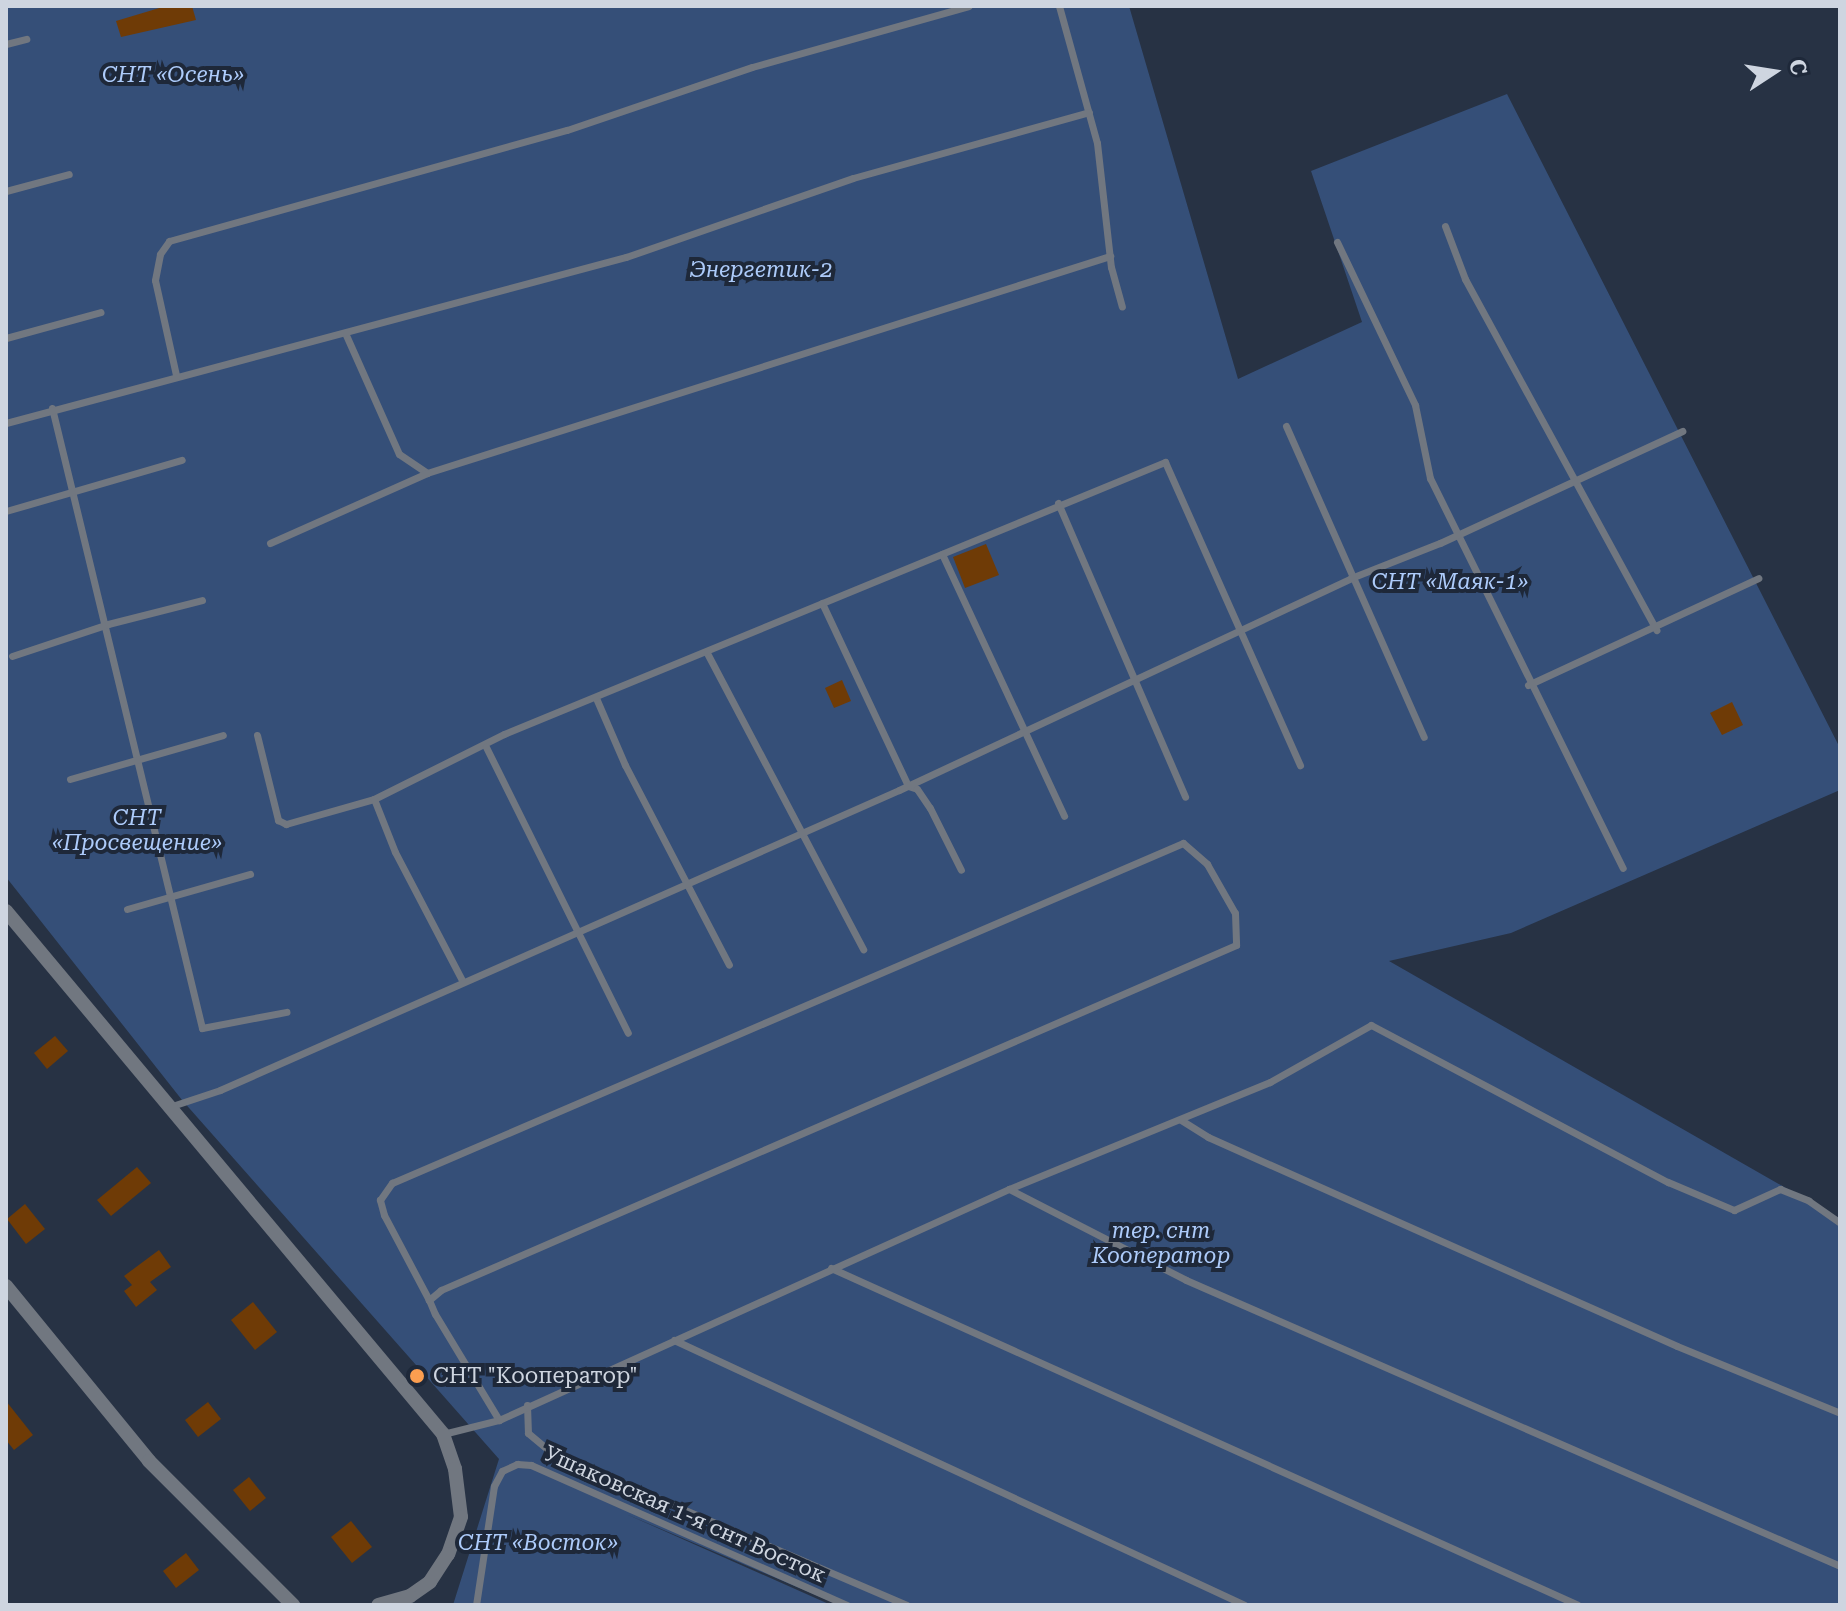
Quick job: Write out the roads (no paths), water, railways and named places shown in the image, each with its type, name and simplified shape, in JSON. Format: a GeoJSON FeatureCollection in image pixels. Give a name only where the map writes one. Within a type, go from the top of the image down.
{"type":"FeatureCollection","features":[{"type":"Feature","properties":{"kind":"street"},"geometry":{"type":"LineString","coordinates":[[6,911],[167,1108],[443,1434],[455,1469],[461,1517],[436,1572],[414,1600],[378,1605]]}},
{"type":"Feature","properties":{"kind":"street"},"geometry":{"type":"LineString","coordinates":[[6,1286],[149,1461],[293,1605]]}},
{"type":"Feature","properties":{"kind":"lane"},"geometry":{"type":"LineString","coordinates":[[176,375],[155,280],[160,254],[169,241],[567,130],[752,67],[969,6]]}},
{"type":"Feature","properties":{"kind":"lane"},"geometry":{"type":"LineString","coordinates":[[1059,6],[1089,112],[1110,256],[1122,307]]}},
{"type":"Feature","properties":{"kind":"lane"},"geometry":{"type":"LineString","coordinates":[[6,44],[26,39]]}},
{"type":"Feature","properties":{"kind":"lane"},"geometry":{"type":"LineString","coordinates":[[6,423],[176,375],[346,335],[488,291],[626,257],[853,178],[1089,112]]}},
{"type":"Feature","properties":{"kind":"lane"},"geometry":{"type":"LineString","coordinates":[[6,191],[69,174]]}},
{"type":"Feature","properties":{"kind":"lane"},"geometry":{"type":"LineString","coordinates":[[1445,226],[1465,279],[1656,630]]}},
{"type":"Feature","properties":{"kind":"lane"},"geometry":{"type":"LineString","coordinates":[[1337,242],[1415,405],[1421,454],[1458,535],[1528,685],[1559,731],[1623,868]]}},
{"type":"Feature","properties":{"kind":"lane"},"geometry":{"type":"LineString","coordinates":[[270,543],[427,473],[1110,256]]}},
{"type":"Feature","properties":{"kind":"lane"},"geometry":{"type":"LineString","coordinates":[[6,338],[101,312]]}},
{"type":"Feature","properties":{"kind":"lane"},"geometry":{"type":"LineString","coordinates":[[346,335],[399,454],[427,473]]}},
{"type":"Feature","properties":{"kind":"lane"},"geometry":{"type":"LineString","coordinates":[[52,408],[141,759],[202,1028],[286,1012]]}},
{"type":"Feature","properties":{"kind":"lane"},"geometry":{"type":"LineString","coordinates":[[1286,426],[1424,737]]}},
{"type":"Feature","properties":{"kind":"lane"},"geometry":{"type":"LineString","coordinates":[[167,1108],[220,1090],[578,928],[908,786],[1021,730],[1132,682],[1351,578],[1458,535],[1682,431]]}},
{"type":"Feature","properties":{"kind":"lane"},"geometry":{"type":"LineString","coordinates":[[6,511],[182,460]]}},
{"type":"Feature","properties":{"kind":"lane"},"geometry":{"type":"LineString","coordinates":[[257,735],[278,820],[286,824],[374,799],[486,747],[504,734],[707,653],[1058,503],[1165,462],[1300,765]]}},
{"type":"Feature","properties":{"kind":"lane"},"geometry":{"type":"LineString","coordinates":[[1058,503],[1132,682],[1185,797]]}},
{"type":"Feature","properties":{"kind":"lane"},"geometry":{"type":"LineString","coordinates":[[942,554],[1021,730],[1064,816]]}},
{"type":"Feature","properties":{"kind":"lane"},"geometry":{"type":"LineString","coordinates":[[1528,685],[1656,630],[1758,578]]}},
{"type":"Feature","properties":{"kind":"lane"},"geometry":{"type":"LineString","coordinates":[[12,656],[108,624],[202,600]]}},
{"type":"Feature","properties":{"kind":"lane"},"geometry":{"type":"LineString","coordinates":[[822,603],[908,786],[917,789],[930,808],[961,870]]}},
{"type":"Feature","properties":{"kind":"lane"},"geometry":{"type":"LineString","coordinates":[[707,653],[863,949]]}},
{"type":"Feature","properties":{"kind":"lane"},"geometry":{"type":"LineString","coordinates":[[596,698],[625,765],[729,965]]}},
{"type":"Feature","properties":{"kind":"lane"},"geometry":{"type":"LineString","coordinates":[[70,779],[223,735]]}},
{"type":"Feature","properties":{"kind":"lane"},"geometry":{"type":"LineString","coordinates":[[486,747],[628,1033]]}},
{"type":"Feature","properties":{"kind":"lane"},"geometry":{"type":"LineString","coordinates":[[374,799],[395,852],[462,980]]}},
{"type":"Feature","properties":{"kind":"lane"},"geometry":{"type":"LineString","coordinates":[[429,1300],[624,1208],[1236,945],[1235,913],[1207,864],[1183,843],[392,1183],[380,1200],[384,1215],[429,1300],[499,1420]]}},
{"type":"Feature","properties":{"kind":"lane"},"geometry":{"type":"LineString","coordinates":[[127,909],[250,874]]}},
{"type":"Feature","properties":{"kind":"lane"},"geometry":{"type":"LineString","coordinates":[[443,1434],[499,1420],[1009,1189],[1270,1082],[1371,1025],[1695,1193],[1734,1210],[1780,1189],[1809,1201],[1840,1223]]}},
{"type":"Feature","properties":{"kind":"lane"},"geometry":{"type":"LineString","coordinates":[[1181,1120],[1208,1137],[1677,1346],[1840,1413]]}},
{"type":"Feature","properties":{"kind":"lane"},"geometry":{"type":"LineString","coordinates":[[1009,1189],[1186,1280],[1840,1566]]}},
{"type":"Feature","properties":{"kind":"lane"},"geometry":{"type":"LineString","coordinates":[[831,1268],[1578,1605]]}},
{"type":"Feature","properties":{"kind":"lane"},"geometry":{"type":"LineString","coordinates":[[674,1340],[1245,1605]]}},
{"type":"Feature","properties":{"kind":"lane"},"geometry":{"type":"LineString","coordinates":[[527,1405],[528,1433],[552,1453],[907,1605]]}},
{"type":"Feature","properties":{"kind":"lane","name":"Ушаковская 1-я снт Восток"},"geometry":{"type":"LineString","coordinates":[[476,1605],[494,1486],[502,1471],[517,1464],[531,1465],[847,1605]]}},
{"type":"Feature","properties":{"kind":"place","name":"СНТ \"Кооператор\""},"geometry":{"type":"Point","coordinates":[417,1376]}},
{"type":"Feature","properties":{"kind":"park label","name":"СНТ «Осень»"},"geometry":{"type":"Point","coordinates":[173,75]}},
{"type":"Feature","properties":{"kind":"park label","name":"Энергетик-2"},"geometry":{"type":"Point","coordinates":[761,270]}},
{"type":"Feature","properties":{"kind":"park label","name":"СНТ «Маяк-1»"},"geometry":{"type":"Point","coordinates":[1450,582]}},
{"type":"Feature","properties":{"kind":"park label","name":"СНТ «Просвещение»"},"geometry":{"type":"Point","coordinates":[137,830]}},
{"type":"Feature","properties":{"kind":"park label","name":"тер. снт Кооператор"},"geometry":{"type":"Point","coordinates":[1161,1242]}},
{"type":"Feature","properties":{"kind":"park label","name":"СНТ «Восток»"},"geometry":{"type":"Point","coordinates":[538,1543]}}]}
